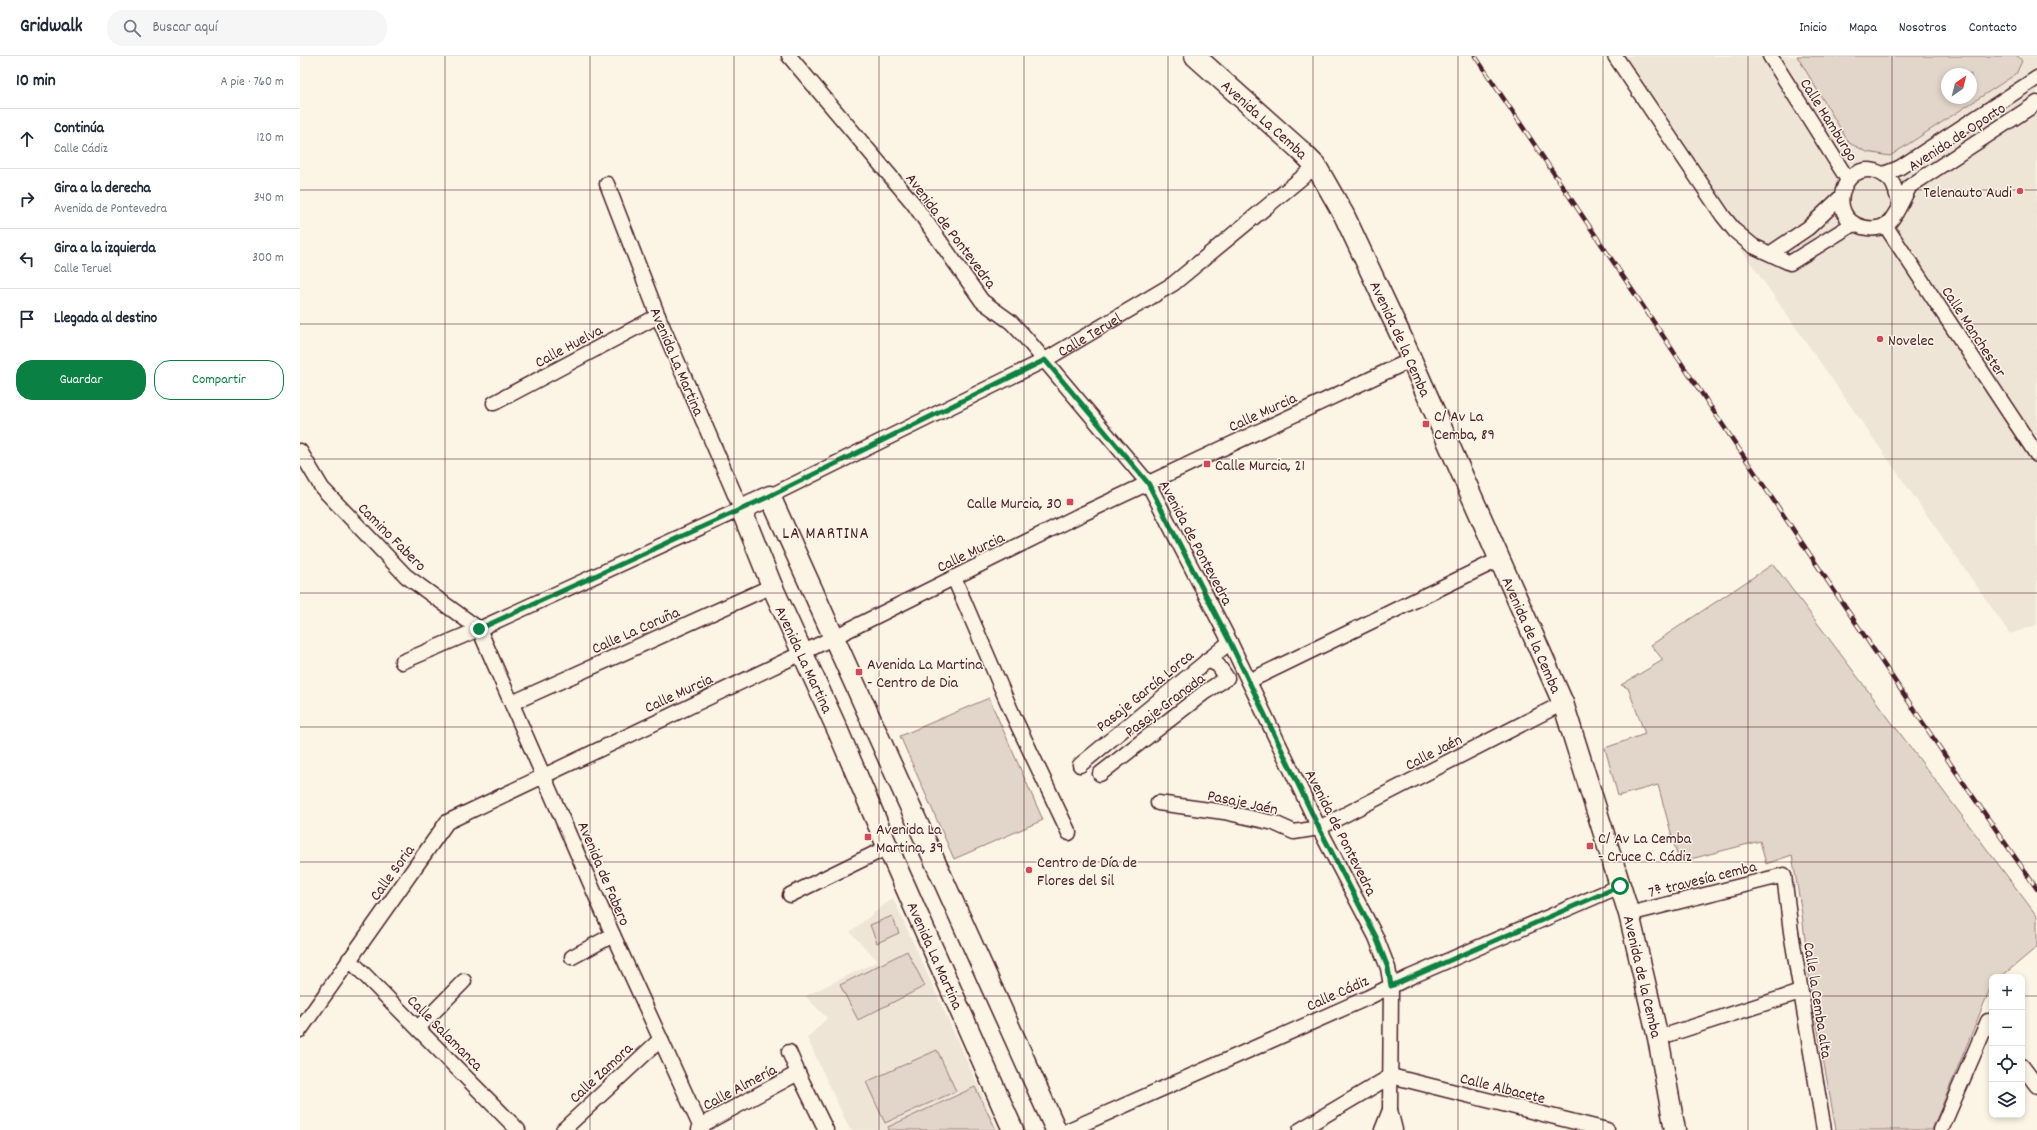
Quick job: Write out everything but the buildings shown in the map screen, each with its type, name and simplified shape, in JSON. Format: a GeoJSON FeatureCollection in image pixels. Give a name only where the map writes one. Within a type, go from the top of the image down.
{"type":"FeatureCollection","features":[{"type":"Feature","properties":{"kind":"street","name":"Avenida de Pontevedra"},"geometry":{"type":"LineString","coordinates":[[790,56],[913,203],[982,301],[1011,322],[1045,360],[1148,483],[1230,642],[1319,828],[1376,937],[1388,968],[1391,986],[1390,1110],[1395,1130]]}},
{"type":"Feature","properties":{"kind":"street","name":"Avenida La Cemba"},"geometry":{"type":"LineString","coordinates":[[1195,56],[1316,166]]}},
{"type":"Feature","properties":{"kind":"street"},"geometry":{"type":"LineString","coordinates":[[1615,56],[1723,216],[1735,232],[1753,246],[1790,263],[1854,224]]}},
{"type":"Feature","properties":{"kind":"street","name":"Calle Hamburgo"},"geometry":{"type":"LineString","coordinates":[[1770,56],[1848,180]]}},
{"type":"Feature","properties":{"kind":"street","name":"Avenida de Oporto"},"geometry":{"type":"LineString","coordinates":[[1884,174],[1899,168],[2037,78]]}},
{"type":"Feature","properties":{"kind":"street","name":"Avenida de Oporto"},"geometry":{"type":"LineString","coordinates":[[1899,203],[1910,186],[2037,103]]}},
{"type":"Feature","properties":{"kind":"street","name":"Calle Teruel"},"geometry":{"type":"LineString","coordinates":[[402,662],[479,629],[770,496],[1045,360],[1173,284],[1316,166]]}},
{"type":"Feature","properties":{"kind":"street","name":"Avenida de la Cemba"},"geometry":{"type":"LineString","coordinates":[[1316,166],[1344,215],[1411,360],[1563,703],[1629,914],[1658,1038],[1676,1130]]}},
{"type":"Feature","properties":{"kind":"street"},"geometry":{"type":"LineString","coordinates":[[1771,253],[1808,228],[1840,198],[1848,180],[1862,172],[1872,170],[1884,174],[1895,184],[1899,203],[1894,217],[1885,225],[1870,229],[1854,224],[1844,213],[1840,198]]}},
{"type":"Feature","properties":{"kind":"street","name":"Avenida La Martina"},"geometry":{"type":"LineString","coordinates":[[607,184],[658,316],[741,509],[772,586],[838,731],[1013,1130]]}},
{"type":"Feature","properties":{"kind":"street","name":"Calle Manchester"},"geometry":{"type":"LineString","coordinates":[[1885,225],[2037,455]]}},
{"type":"Feature","properties":{"kind":"street","name":"Calle Huelva"},"geometry":{"type":"LineString","coordinates":[[494,403],[658,316]]}},
{"type":"Feature","properties":{"kind":"street","name":"Calle Murcia"},"geometry":{"type":"LineString","coordinates":[[544,774],[802,653],[1148,483],[1411,360]]}},
{"type":"Feature","properties":{"kind":"street","name":"Camino Fabero"},"geometry":{"type":"LineString","coordinates":[[300,451],[322,488],[406,576],[479,629]]}},
{"type":"Feature","properties":{"kind":"street"},"geometry":{"type":"LineString","coordinates":[[770,496],[1056,1130]]}},
{"type":"Feature","properties":{"kind":"street"},"geometry":{"type":"LineString","coordinates":[[1248,681],[1500,559]]}},
{"type":"Feature","properties":{"kind":"street"},"geometry":{"type":"LineString","coordinates":[[954,578],[1013,714],[1068,833]]}},
{"type":"Feature","properties":{"kind":"street","name":"Calle La Coruña"},"geometry":{"type":"LineString","coordinates":[[512,703],[772,586]]}},
{"type":"Feature","properties":{"kind":"street","name":"Avenida de Fabero"},"geometry":{"type":"LineString","coordinates":[[479,629],[544,774],[613,935],[701,1129]]}},
{"type":"Feature","properties":{"kind":"street","name":"Pasaje García Lorca"},"geometry":{"type":"LineString","coordinates":[[1080,765],[1230,642]]}},
{"type":"Feature","properties":{"kind":"street","name":"Pasaje Granada"},"geometry":{"type":"LineString","coordinates":[[1100,774],[1227,678],[1218,665],[1208,660]]}},
{"type":"Feature","properties":{"kind":"street","name":"Calle Jaén"},"geometry":{"type":"LineString","coordinates":[[1319,828],[1563,703]]}},
{"type":"Feature","properties":{"kind":"street","name":"Calle Soria"},"geometry":{"type":"LineString","coordinates":[[300,1030],[447,822],[544,774]]}},
{"type":"Feature","properties":{"kind":"street","name":"Pasaje Jaén"},"geometry":{"type":"LineString","coordinates":[[1158,803],[1224,812],[1274,823],[1294,832],[1319,828]]}},
{"type":"Feature","properties":{"kind":"street"},"geometry":{"type":"LineString","coordinates":[[790,895],[888,847]]}},
{"type":"Feature","properties":{"kind":"street","name":"7ª travesía cemba"},"geometry":{"type":"LineString","coordinates":[[1629,914],[1784,875]]}},
{"type":"Feature","properties":{"kind":"street","name":"Calle la Cemba alta"},"geometry":{"type":"LineString","coordinates":[[1784,875],[1800,992],[1824,1130]]}},
{"type":"Feature","properties":{"kind":"street","name":"Calle Cádiz"},"geometry":{"type":"LineString","coordinates":[[1069,1130],[1391,986],[1620,886]]}},
{"type":"Feature","properties":{"kind":"street"},"geometry":{"type":"LineString","coordinates":[[572,957],[613,935]]}},
{"type":"Feature","properties":{"kind":"street","name":"Calle Salamanca"},"geometry":{"type":"LineString","coordinates":[[349,959],[518,1130]]}},
{"type":"Feature","properties":{"kind":"street"},"geometry":{"type":"LineString","coordinates":[[418,1028],[464,981]]}},
{"type":"Feature","properties":{"kind":"street"},"geometry":{"type":"LineString","coordinates":[[1658,1038],[1800,992]]}},
{"type":"Feature","properties":{"kind":"street"},"geometry":{"type":"LineString","coordinates":[[1941,1130],[1988,1021],[1989,1022]]}},
{"type":"Feature","properties":{"kind":"street","name":"Calle Zamora"},"geometry":{"type":"LineString","coordinates":[[563,1130],[661,1039]]}},
{"type":"Feature","properties":{"kind":"street"},"geometry":{"type":"LineString","coordinates":[[789,1052],[826,1130]]}},
{"type":"Feature","properties":{"kind":"street"},"geometry":{"type":"LineString","coordinates":[[2025,1070],[2037,1086]]}},
{"type":"Feature","properties":{"kind":"street","name":"Calle Almería"},"geometry":{"type":"LineString","coordinates":[[701,1129],[798,1073]]}},
{"type":"Feature","properties":{"kind":"street"},"geometry":{"type":"LineString","coordinates":[[1300,1130],[1391,1076]]}},
{"type":"Feature","properties":{"kind":"street","name":"Calle Albacete"},"geometry":{"type":"LineString","coordinates":[[1391,1076],[1607,1130]]}},
{"type":"Feature","properties":{"kind":"street","name":"Avenida de Pontevedra"},"geometry":{"type":"LineString","coordinates":[[1382,1130],[1390,1110]]}},
{"type":"Feature","properties":{"kind":"shaded area"},"geometry":{"type":"Polygon","coordinates":[[[1606,56],[2037,56],[2037,625],[2010,634],[1606,56]]]}},
{"type":"Feature","properties":{"kind":"shaded area"},"geometry":{"type":"Polygon","coordinates":[[[1797,56],[2018,56],[2022,61],[2016,74],[1977,99],[1977,68],[1941,68],[1941,104],[1970,104],[1890,156],[1867,152],[1849,143],[1797,56]]]}},
{"type":"Feature","properties":{"kind":"shaded area"},"geometry":{"type":"Polygon","coordinates":[[[1773,564],[2037,916],[2037,947],[2005,974],[1989,974],[1989,991],[1932,1130],[1836,1130],[1811,992],[1802,914],[1792,855],[1766,864],[1760,841],[1679,862],[1658,785],[1618,796],[1605,748],[1645,734],[1628,688],[1621,685],[1663,660],[1651,645],[1773,564]]]}},
{"type":"Feature","properties":{"kind":"shaded area"},"geometry":{"type":"Polygon","coordinates":[[[989,698],[1043,820],[954,859],[900,736],[989,698]]]}},
{"type":"Feature","properties":{"kind":"shaded area"},"geometry":{"type":"Polygon","coordinates":[[[893,898],[998,1130],[850,1130],[807,1038],[827,1018],[805,996],[878,961],[850,932],[893,898]]]}},
{"type":"Feature","properties":{"kind":"shaded area"},"geometry":{"type":"Polygon","coordinates":[[[892,916],[899,933],[877,943],[870,925],[892,916]]]}},
{"type":"Feature","properties":{"kind":"shaded area"},"geometry":{"type":"Polygon","coordinates":[[[907,951],[925,986],[858,1020],[840,985],[907,951]]]}},
{"type":"Feature","properties":{"kind":"shaded area"},"geometry":{"type":"Polygon","coordinates":[[[937,1050],[956,1091],[885,1123],[866,1082],[937,1050]]]}},
{"type":"Feature","properties":{"kind":"shaded area"},"geometry":{"type":"Polygon","coordinates":[[[975,1087],[996,1130],[889,1130],[888,1127],[975,1087]]]}},
{"type":"Feature","properties":{"kind":"railway"},"geometry":{"type":"LineString","coordinates":[[1475,56],[1956,772],[2037,889]]}},
{"type":"Feature","properties":{"kind":"place","name":"Telenauto Audi"},"geometry":{"type":"Point","coordinates":[2020,191]}},
{"type":"Feature","properties":{"kind":"place","name":"Novelec"},"geometry":{"type":"Point","coordinates":[1880,339]}},
{"type":"Feature","properties":{"kind":"place","name":"C/ Av La Cemba, 89"},"geometry":{"type":"Point","coordinates":[1426,424]}},
{"type":"Feature","properties":{"kind":"place","name":"Calle Murcia, 21"},"geometry":{"type":"Point","coordinates":[1207,464]}},
{"type":"Feature","properties":{"kind":"place","name":"Calle Murcia, 30"},"geometry":{"type":"Point","coordinates":[1070,502]}},
{"type":"Feature","properties":{"kind":"place","name":"Avenida La Martina - Centro de Dia"},"geometry":{"type":"Point","coordinates":[859,672]}},
{"type":"Feature","properties":{"kind":"place","name":"Avenida La Martina, 39"},"geometry":{"type":"Point","coordinates":[868,837]}},
{"type":"Feature","properties":{"kind":"place","name":"C/ Av La Cemba - Cruce C. Cádiz"},"geometry":{"type":"Point","coordinates":[1590,846]}},
{"type":"Feature","properties":{"kind":"place","name":"Centro de Día de Flores del Sil"},"geometry":{"type":"Point","coordinates":[1029,870]}},
{"type":"Feature","properties":{"kind":"district","name":"LA MARTINA"},"geometry":{"type":"Point","coordinates":[826,532]}},
{"type":"Feature","properties":{"kind":"route"},"geometry":{"type":"LineString","coordinates":[[479,629],[618,564],[770,496],[1045,360],[1148,483],[1230,642],[1319,828],[1376,937],[1388,968],[1391,986],[1620,886]]}}]}
